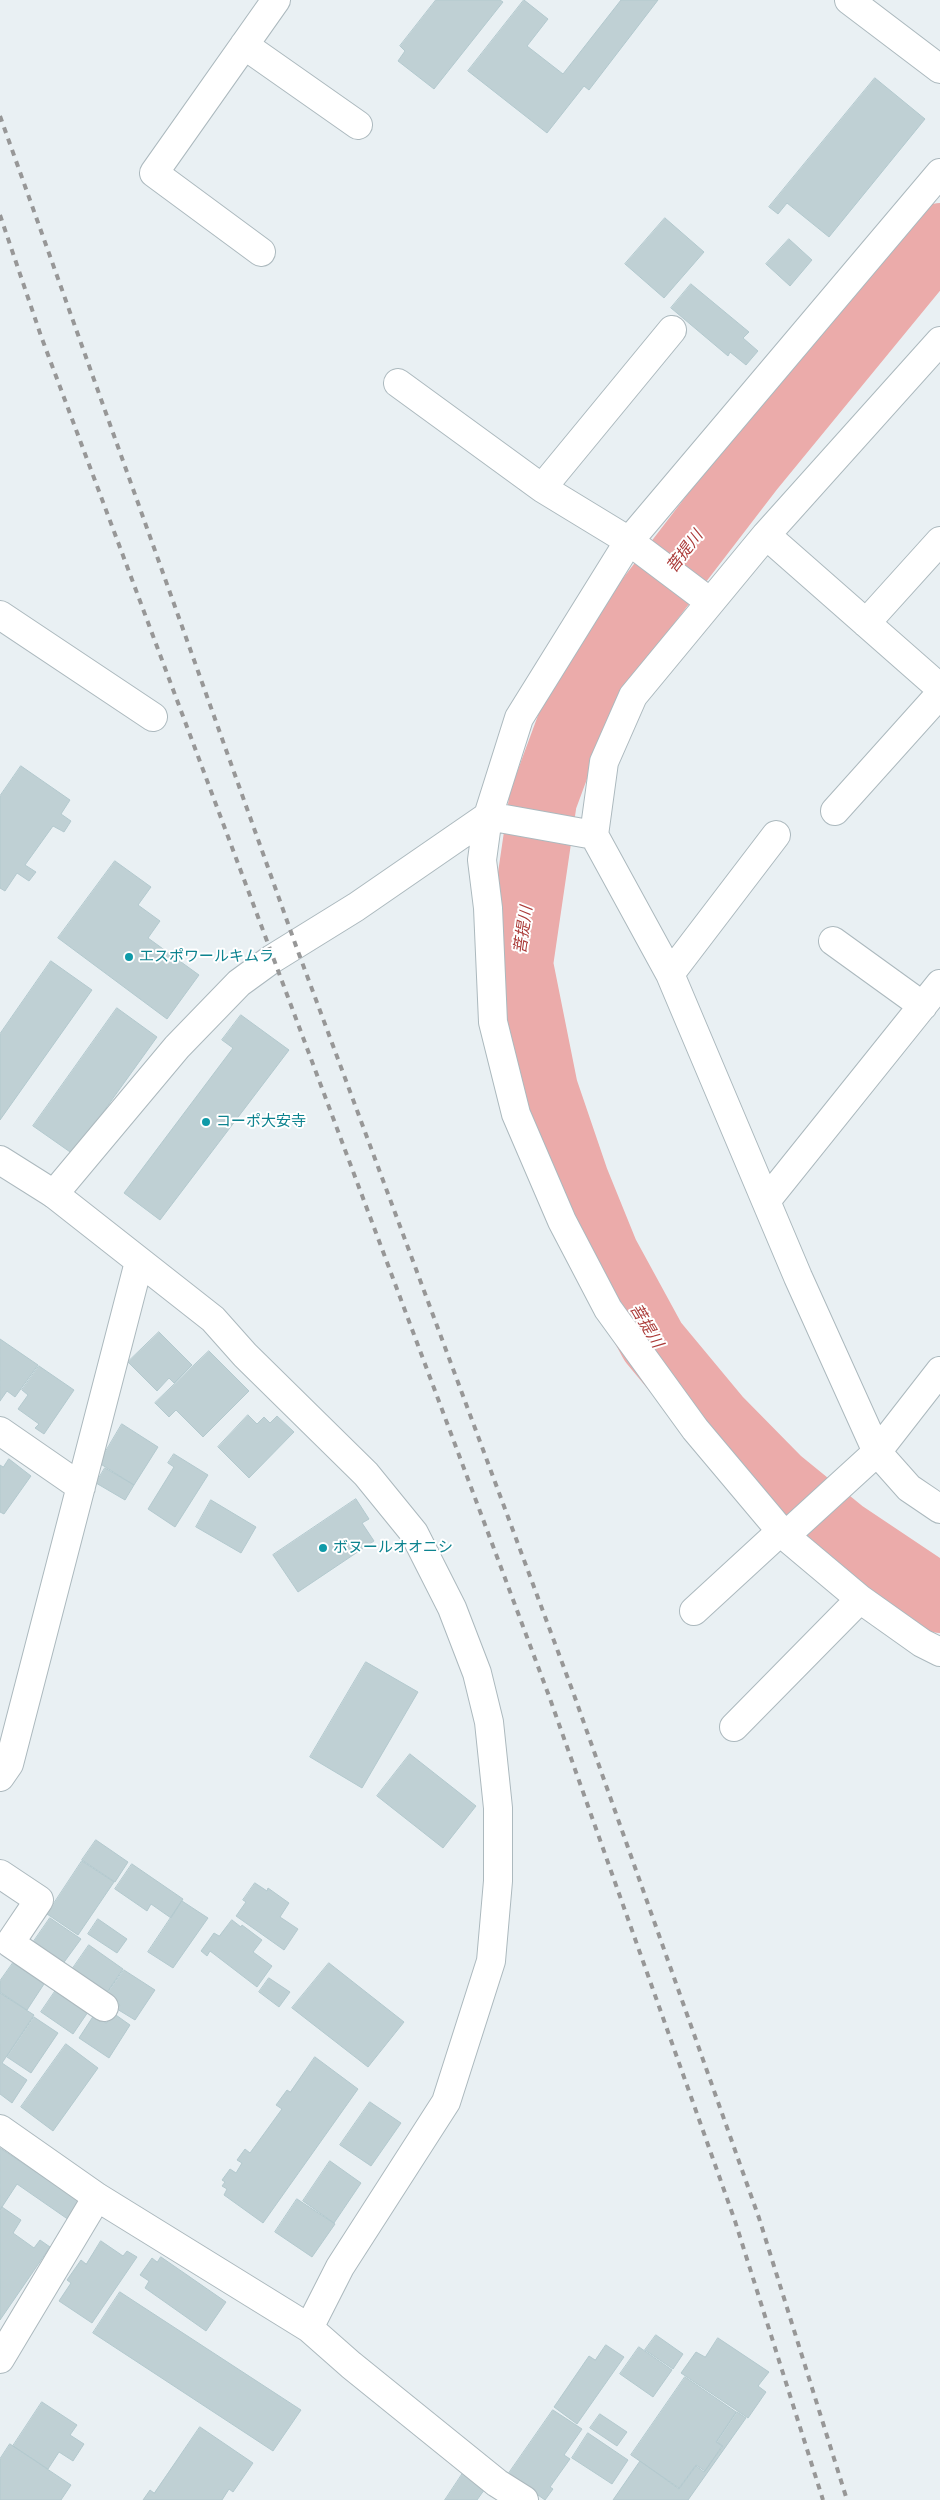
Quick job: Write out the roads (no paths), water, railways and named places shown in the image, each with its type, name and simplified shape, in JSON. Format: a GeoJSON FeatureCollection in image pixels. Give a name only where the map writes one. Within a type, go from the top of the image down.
{"type":"FeatureCollection","features":[{"type":"Feature","properties":{"kind":"street"},"geometry":{"type":"LineString","coordinates":[[261,252],[154,173],[276,0]]}},
{"type":"Feature","properties":{"kind":"street"},"geometry":{"type":"LineString","coordinates":[[849,0],[938,62]]}},
{"type":"Feature","properties":{"kind":"street"},"geometry":{"type":"LineString","coordinates":[[244,45],[358,125]]}},
{"type":"Feature","properties":{"kind":"street"},"geometry":{"type":"LineString","coordinates":[[940,173],[633,544],[519,718],[482,860],[488,908],[493,1022],[516,1114],[562,1221],[608,1309],[695,1429],[787,1531],[860,1599],[922,1643],[940,1652]]}},
{"type":"Feature","properties":{"kind":"street"},"geometry":{"type":"LineString","coordinates":[[542,488],[672,330]]}},
{"type":"Feature","properties":{"kind":"street"},"geometry":{"type":"LineString","coordinates":[[940,341],[766,535],[701,595],[633,696],[604,762],[585,833],[670,974],[766,1201],[877,1452],[909,1488],[940,1509]]}},
{"type":"Feature","properties":{"kind":"street"},"geometry":{"type":"LineString","coordinates":[[398,383],[542,488],[633,544],[701,595]]}},
{"type":"Feature","properties":{"kind":"street"},"geometry":{"type":"LineString","coordinates":[[766,535],[940,688]]}},
{"type":"Feature","properties":{"kind":"street"},"geometry":{"type":"LineString","coordinates":[[866,623],[940,541]]}},
{"type":"Feature","properties":{"kind":"street"},"geometry":{"type":"LineString","coordinates":[[0,616],[153,717]]}},
{"type":"Feature","properties":{"kind":"street"},"geometry":{"type":"LineString","coordinates":[[834,811],[940,694]]}},
{"type":"Feature","properties":{"kind":"street"},"geometry":{"type":"LineString","coordinates":[[54,1194],[177,1047],[239,983],[272,959],[356,907],[493,817],[585,833]]}},
{"type":"Feature","properties":{"kind":"street"},"geometry":{"type":"LineString","coordinates":[[670,974],[776,835]]}},
{"type":"Feature","properties":{"kind":"street"},"geometry":{"type":"LineString","coordinates":[[833,941],[923,1006]]}},
{"type":"Feature","properties":{"kind":"street"},"geometry":{"type":"LineString","coordinates":[[766,1201],[940,984]]}},
{"type":"Feature","properties":{"kind":"street"},"geometry":{"type":"LineString","coordinates":[[0,1160],[54,1194],[213,1319],[252,1362],[366,1474],[414,1533],[452,1608],[477,1673],[489,1722],[498,1808],[498,1881],[491,1961],[446,2102],[340,2267],[308,2328]]}},
{"type":"Feature","properties":{"kind":"street"},"geometry":{"type":"LineString","coordinates":[[0,1777],[9,1764],[139,1262]]}},
{"type":"Feature","properties":{"kind":"street"},"geometry":{"type":"LineString","coordinates":[[694,1611],[877,1452],[940,1371]]}},
{"type":"Feature","properties":{"kind":"street"},"geometry":{"type":"LineString","coordinates":[[0,1431],[80,1487]]}},
{"type":"Feature","properties":{"kind":"street"},"geometry":{"type":"LineString","coordinates":[[734,1727],[860,1599]]}},
{"type":"Feature","properties":{"kind":"street"},"geometry":{"type":"LineString","coordinates":[[0,1874],[38,1900],[10,1944],[104,2007]]}},
{"type":"Feature","properties":{"kind":"street"},"geometry":{"type":"LineString","coordinates":[[0,2129],[97,2197],[308,2328],[497,2483],[524,2500]]}},
{"type":"Feature","properties":{"kind":"street"},"geometry":{"type":"LineString","coordinates":[[0,2359],[97,2197]]}},
{"type":"Feature","properties":{"kind":"waterway","name":"菩提川"},"geometry":{"type":"LineString","coordinates":[[940,237],[749,470],[650,599],[581,697],[543,800],[519,964],[544,1089],[575,1180],[605,1254],[653,1342],[717,1419],[778,1481],[843,1534],[940,1599]]}},
{"type":"Feature","properties":{"kind":"railway"},"geometry":{"type":"LineString","coordinates":[[0,116],[296,946],[573,1692],[759,2218],[847,2500]]}},
{"type":"Feature","properties":{"kind":"railway"},"geometry":{"type":"LineString","coordinates":[[0,215],[41,336],[549,1696],[735,2221],[823,2500]]}},
{"type":"Feature","properties":{"kind":"place","name":"エスポワールキムラ"},"geometry":{"type":"Point","coordinates":[129,957]}},
{"type":"Feature","properties":{"kind":"place","name":"コーポ大安寺"},"geometry":{"type":"Point","coordinates":[206,1122]}},
{"type":"Feature","properties":{"kind":"place","name":"ボヌールオオニシ"},"geometry":{"type":"Point","coordinates":[323,1548]}}]}
